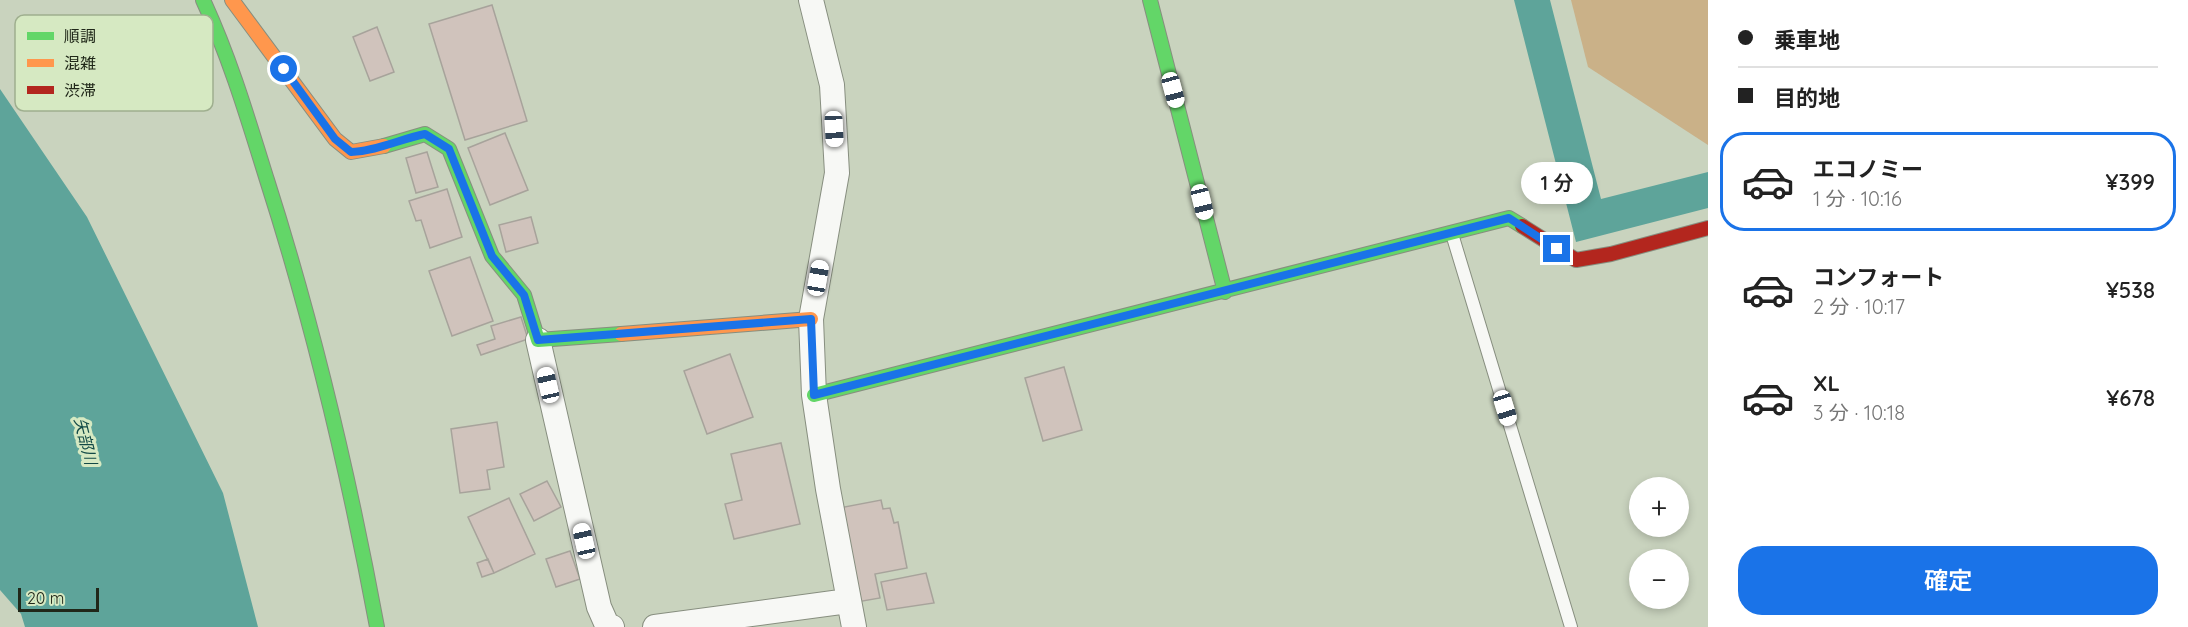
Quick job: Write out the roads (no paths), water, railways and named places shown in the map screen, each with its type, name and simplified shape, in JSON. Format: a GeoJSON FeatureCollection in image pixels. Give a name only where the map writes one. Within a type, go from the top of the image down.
{"type":"FeatureCollection","features":[{"type":"Feature","properties":{"kind":"street"},"geometry":{"type":"LineString","coordinates":[[203,0],[209,15]]}},
{"type":"Feature","properties":{"kind":"street"},"geometry":{"type":"LineString","coordinates":[[232,0],[335,139],[351,152],[368,152],[403,139],[425,134],[449,149],[492,256],[524,295],[538,340],[599,608],[607,625],[612,627]]}},
{"type":"Feature","properties":{"kind":"street"},"geometry":{"type":"LineString","coordinates":[[811,0],[832,86],[837,173],[811,319],[814,395],[828,489],[854,627]]}},
{"type":"Feature","properties":{"kind":"street"},"geometry":{"type":"LineString","coordinates":[[1150,0],[1225,292]]}},
{"type":"Feature","properties":{"kind":"street"},"geometry":{"type":"LineString","coordinates":[[213,24],[234,75],[309,319],[354,503],[377,627]]}},
{"type":"Feature","properties":{"kind":"street"},"geometry":{"type":"LineString","coordinates":[[814,395],[1509,218],[1576,260],[1611,254],[1708,228]]}},
{"type":"Feature","properties":{"kind":"street"},"geometry":{"type":"LineString","coordinates":[[538,340],[811,319]]}},
{"type":"Feature","properties":{"kind":"street"},"geometry":{"type":"LineString","coordinates":[[655,627],[849,601]]}},
{"type":"Feature","properties":{"kind":"lane"},"geometry":{"type":"LineString","coordinates":[[1452,233],[1571,627]]}},
{"type":"Feature","properties":{"kind":"water"},"geometry":{"type":"Polygon","coordinates":[[[1514,0],[1550,0],[1601,199],[1708,172],[1708,208],[1576,242],[1514,0]]]}},
{"type":"Feature","properties":{"kind":"water","name":"矢部川"},"geometry":{"type":"Polygon","coordinates":[[[0,89],[87,217],[223,493],[258,627],[25,627],[21,614],[0,590],[0,89]]]}}]}
